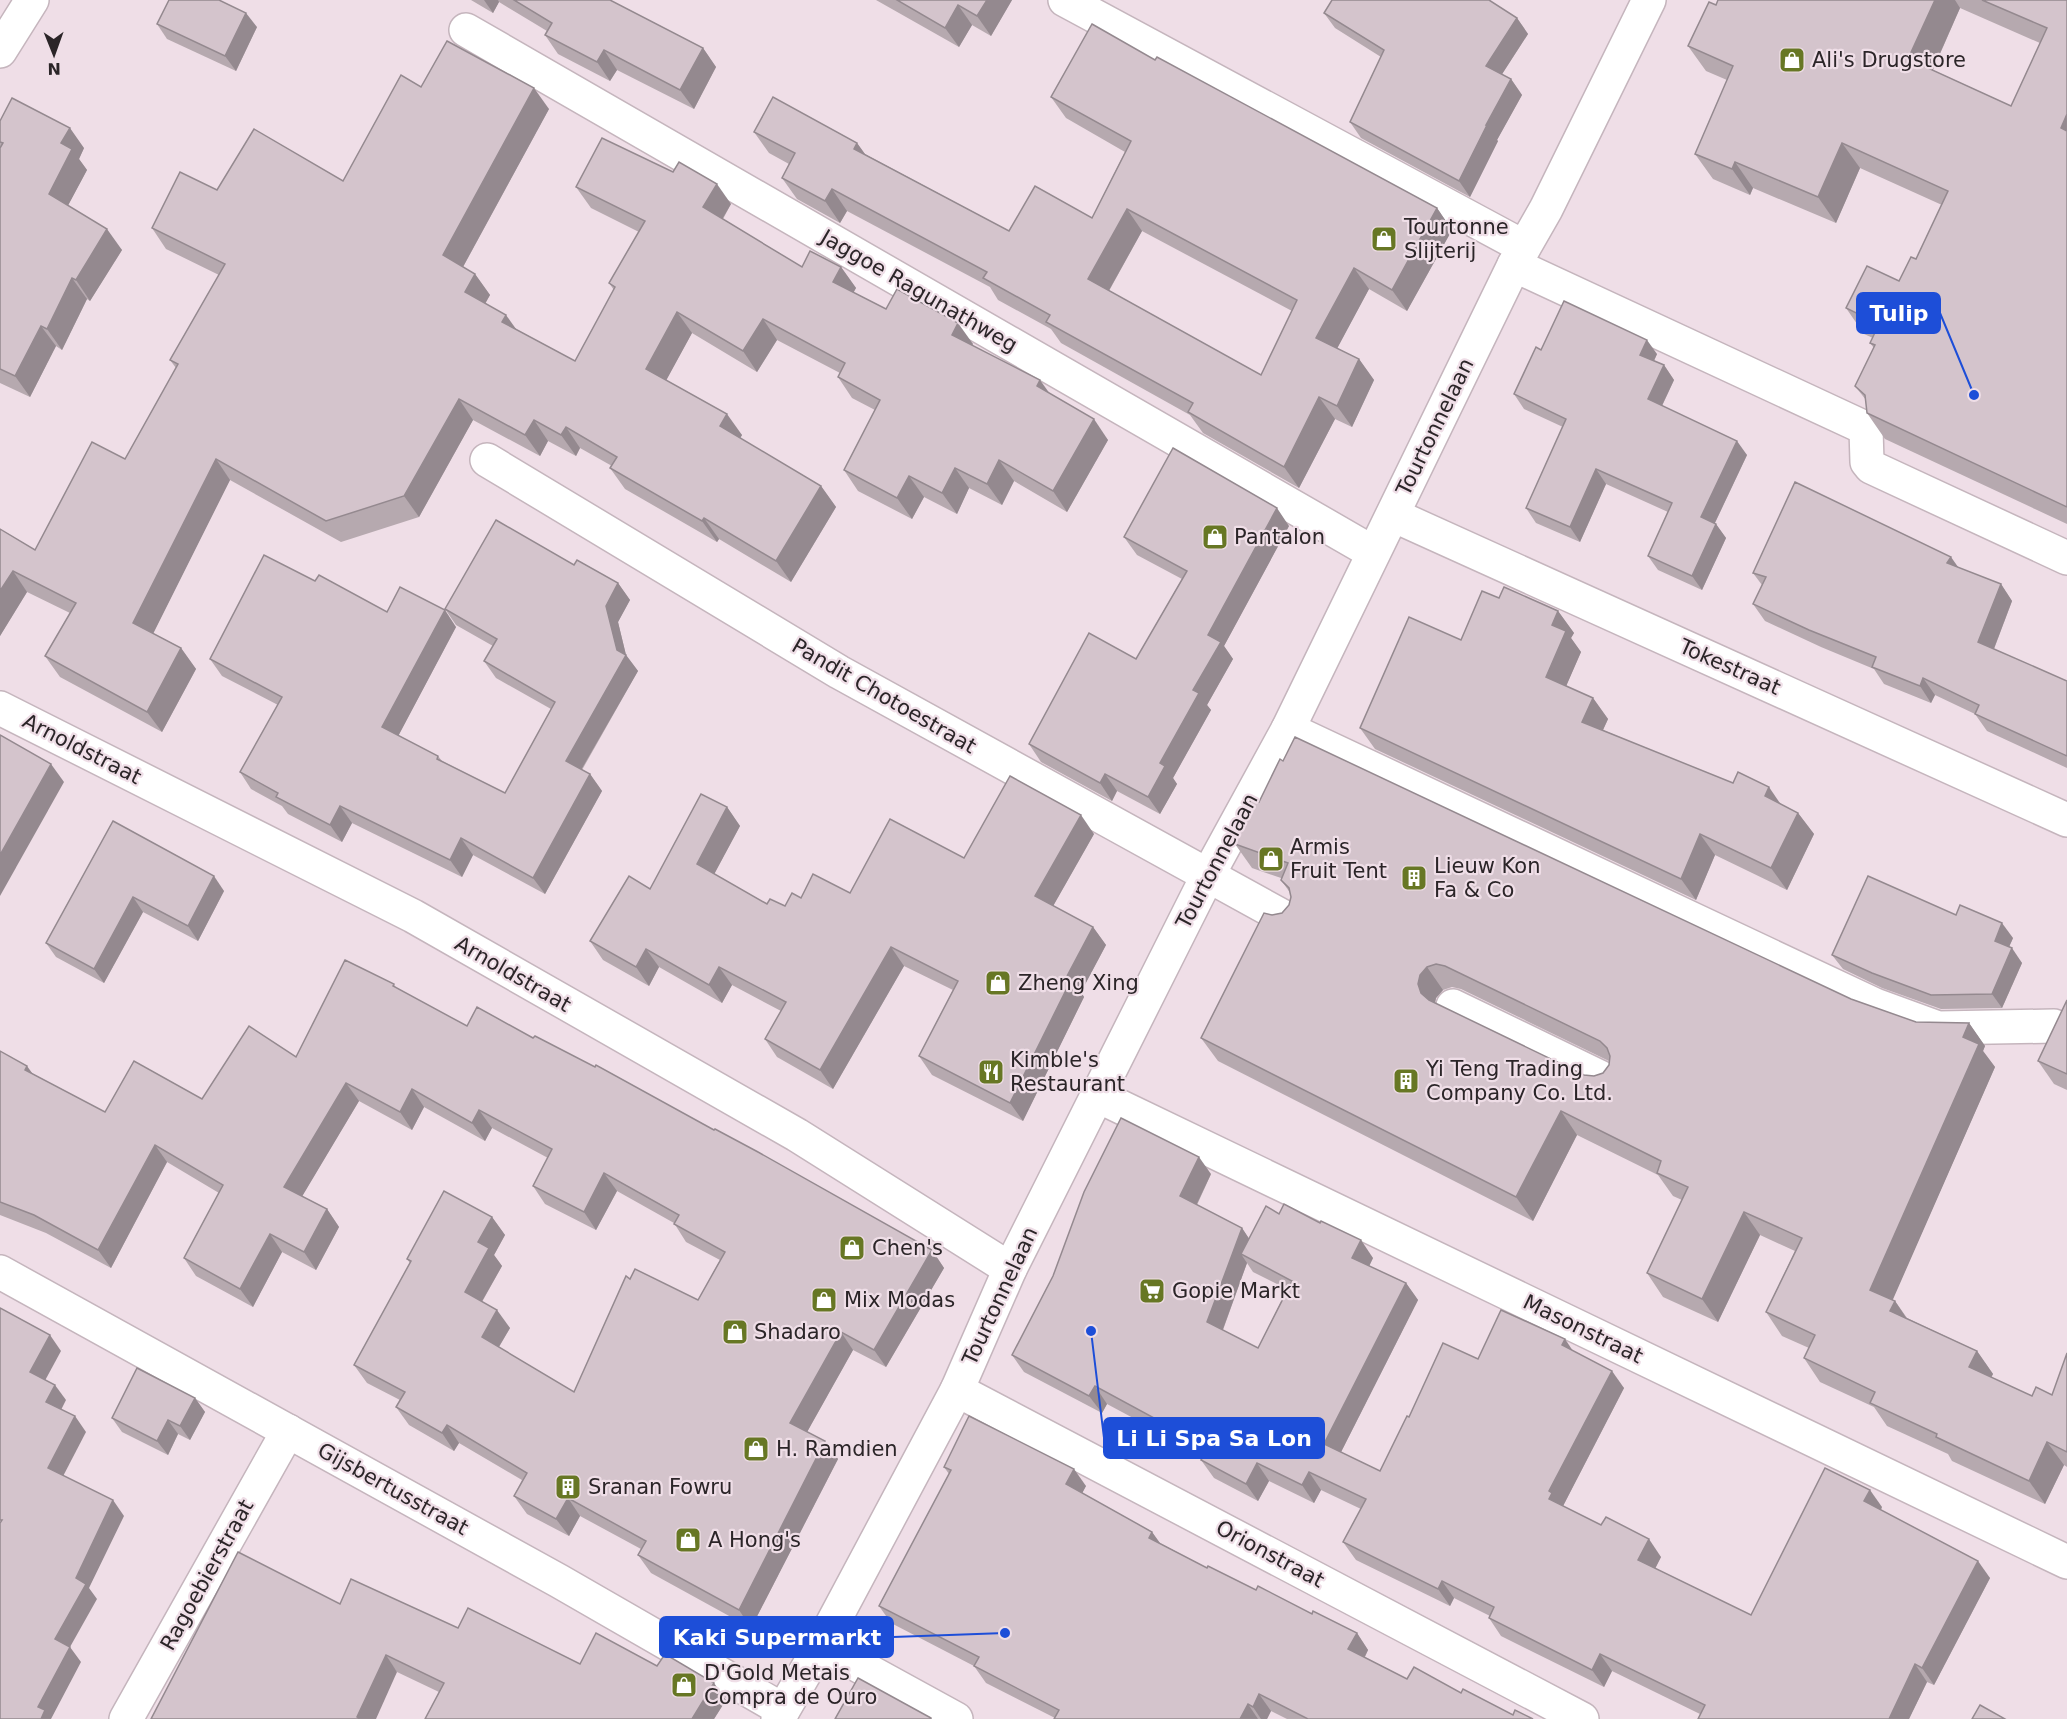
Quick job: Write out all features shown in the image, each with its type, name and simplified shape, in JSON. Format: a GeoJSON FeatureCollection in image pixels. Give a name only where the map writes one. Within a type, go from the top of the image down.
{"type":"FeatureCollection","features":[{"type":"Feature","properties":{"kind":"street"},"geometry":{"type":"LineString","coordinates":[[0,51],[32,0]]}},
{"type":"Feature","properties":{"kind":"street"},"geometry":{"type":"LineString","coordinates":[[1065,0],[1519,256],[1866,429],[1868,462],[1871,467],[2067,558]]}},
{"type":"Feature","properties":{"kind":"street","name":"Tourtonnelaan"},"geometry":{"type":"LineString","coordinates":[[781,1714],[821,1645],[957,1390],[1010,1269],[1208,877],[1288,729],[1372,552],[1393,515],[1519,256],[1546,209],[1649,0]]}},
{"type":"Feature","properties":{"kind":"street","name":"Jaggoe Ragunathweg"},"geometry":{"type":"LineString","coordinates":[[466,30],[1372,552]]}},
{"type":"Feature","properties":{"kind":"street","name":"Pandit Chotoestraat"},"geometry":{"type":"LineString","coordinates":[[487,460],[839,672],[1288,920]]}},
{"type":"Feature","properties":{"kind":"street","name":"Tokestraat"},"geometry":{"type":"LineString","coordinates":[[1393,515],[2067,820]]}},
{"type":"Feature","properties":{"kind":"street","name":"Arnoldstraat"},"geometry":{"type":"LineString","coordinates":[[0,708],[413,916],[797,1135],[1010,1269]]}},
{"type":"Feature","properties":{"kind":"street"},"geometry":{"type":"LineString","coordinates":[[1288,729],[1875,1005],[1938,1028],[2054,1026]]}},
{"type":"Feature","properties":{"kind":"street"},"geometry":{"type":"LineString","coordinates":[[1453,1006],[1608,1081]]}},
{"type":"Feature","properties":{"kind":"street","name":"Masonstraat"},"geometry":{"type":"LineString","coordinates":[[1098,1096],[2067,1562]]}},
{"type":"Feature","properties":{"kind":"street","name":"Gijsbertusstraat"},"geometry":{"type":"LineString","coordinates":[[0,1272],[560,1581],[781,1714]]}},
{"type":"Feature","properties":{"kind":"street","name":"Orionstraat"},"geometry":{"type":"LineString","coordinates":[[957,1390],[1582,1719]]}},
{"type":"Feature","properties":{"kind":"street","name":"Ragoebierstraat"},"geometry":{"type":"LineString","coordinates":[[126,1719],[288,1431]]}},
{"type":"Feature","properties":{"kind":"street"},"geometry":{"type":"LineString","coordinates":[[821,1645],[956,1719]]}},
{"type":"Feature","properties":{"kind":"building"},"geometry":{"type":"Polygon","coordinates":[[[169,0],[219,0],[246,13],[225,56],[157,24],[169,0]]]}},
{"type":"Feature","properties":{"kind":"building"},"geometry":{"type":"Polygon","coordinates":[[[514,0],[610,0],[703,48],[680,90],[604,50],[597,62],[545,35],[552,23],[514,0]]]}},
{"type":"Feature","properties":{"kind":"building"},"geometry":{"type":"Polygon","coordinates":[[[897,0],[987,0],[977,16],[958,5],[945,28],[897,0]]]}},
{"type":"Feature","properties":{"kind":"building"},"geometry":{"type":"Polygon","coordinates":[[[1332,0],[1489,0],[1517,18],[1486,66],[1511,79],[1459,181],[1350,122],[1384,50],[1324,13],[1332,0]]]}},
{"type":"Feature","properties":{"kind":"building"},"geometry":{"type":"Polygon","coordinates":[[[1718,0],[1935,0],[1908,59],[2011,106],[2047,28],[1982,0],[2067,0],[2067,114],[2061,128],[2067,131],[2067,507],[1867,413],[1865,395],[1855,386],[1875,345],[1870,343],[1879,324],[1846,308],[1867,266],[1899,281],[1911,257],[1916,259],[1948,191],[1842,143],[1818,197],[1735,162],[1732,169],[1695,154],[1733,66],[1688,46],[1709,2],[1716,5],[1718,0]]]}},
{"type":"Feature","properties":{"kind":"building"},"geometry":{"type":"Polygon","coordinates":[[[1092,24],[1155,60],[1157,57],[1437,208],[1392,290],[1354,268],[1316,338],[1359,359],[1337,406],[1319,397],[1284,467],[1188,412],[1193,403],[1046,322],[1050,315],[983,278],[987,272],[832,189],[825,201],[782,178],[795,153],[754,132],[773,97],[857,143],[854,149],[1009,231],[1035,186],[1092,218],[1131,141],[1051,97],[1092,24]],[[1127,209],[1088,279],[1261,375],[1297,300],[1127,209]]]}},
{"type":"Feature","properties":{"kind":"building"},"geometry":{"type":"Polygon","coordinates":[[[447,41],[534,88],[443,255],[475,274],[465,292],[506,315],[502,322],[575,361],[615,287],[609,283],[645,221],[576,187],[602,138],[673,172],[679,162],[717,184],[703,207],[802,267],[810,251],[841,267],[833,282],[886,309],[897,289],[958,323],[952,335],[1040,380],[1037,386],[1094,419],[1053,491],[999,460],[987,484],[955,468],[942,493],[909,476],[897,498],[844,470],[880,400],[838,377],[845,363],[763,319],[743,351],[677,312],[646,369],[727,414],[720,426],[821,486],[776,561],[704,518],[702,521],[610,468],[617,457],[566,427],[561,435],[534,420],[525,435],[459,399],[404,496],[326,521],[216,459],[133,623],[181,648],[147,712],[45,656],[76,603],[13,571],[0,591],[0,529],[35,550],[92,442],[125,459],[178,364],[170,360],[225,264],[152,228],[180,172],[217,190],[254,129],[343,181],[401,75],[421,87],[447,41]]]}},
{"type":"Feature","properties":{"kind":"building"},"geometry":{"type":"Polygon","coordinates":[[[12,98],[70,128],[61,143],[72,149],[49,194],[107,229],[76,280],[72,278],[47,329],[41,326],[15,376],[0,369],[0,148],[3,143],[0,142],[0,121],[12,98]]]}},
{"type":"Feature","properties":{"kind":"building"},"geometry":{"type":"Polygon","coordinates":[[[1564,301],[1647,340],[1640,355],[1664,365],[1648,399],[1737,441],[1701,517],[1716,524],[1692,576],[1648,556],[1672,503],[1596,469],[1570,527],[1526,508],[1566,419],[1514,394],[1536,347],[1541,350],[1564,301]]]}},
{"type":"Feature","properties":{"kind":"building"},"geometry":{"type":"Polygon","coordinates":[[[1173,448],[1277,508],[1208,635],[1221,642],[1193,690],[1199,693],[1160,763],[1165,766],[1148,797],[1105,774],[1100,783],[1029,744],[1089,633],[1136,659],[1187,571],[1124,537],[1173,448]]]}},
{"type":"Feature","properties":{"kind":"building"},"geometry":{"type":"Polygon","coordinates":[[[1795,482],[1951,557],[1947,563],[2001,584],[1978,642],[2067,681],[2067,756],[1975,714],[1979,705],[1923,678],[1920,686],[1872,667],[1876,657],[1753,604],[1766,577],[1753,573],[1795,482]]]}},
{"type":"Feature","properties":{"kind":"building"},"geometry":{"type":"Polygon","coordinates":[[[496,520],[574,565],[577,560],[618,583],[606,606],[617,650],[626,655],[566,761],[590,774],[533,878],[461,838],[450,860],[340,806],[330,825],[276,797],[278,793],[240,772],[282,697],[210,659],[264,555],[315,581],[319,575],[387,612],[400,587],[445,610],[382,727],[438,756],[437,759],[505,793],[555,702],[484,661],[497,639],[445,609],[496,520]]]}},
{"type":"Feature","properties":{"kind":"building"},"geometry":{"type":"Polygon","coordinates":[[[1504,587],[1558,611],[1552,625],[1566,631],[1546,677],[1593,698],[1582,722],[1733,783],[1738,772],[1769,787],[1765,796],[1798,813],[1771,868],[1700,834],[1681,879],[1360,728],[1409,617],[1461,640],[1482,591],[1499,598],[1504,587]]]}},
{"type":"Feature","properties":{"kind":"building"},"geometry":{"type":"Polygon","coordinates":[[[0,735],[51,764],[0,855],[0,735]]]}},
{"type":"Feature","properties":{"kind":"building"},"geometry":{"type":"Polygon","coordinates":[[[1295,737],[1851,999],[1916,1022],[1969,1023],[1963,1037],[1979,1044],[1870,1290],[1895,1301],[1890,1311],[1977,1351],[1969,1367],[2032,1396],[2036,1387],[2052,1395],[2067,1353],[2067,1452],[2047,1442],[2029,1481],[1870,1403],[1875,1392],[1804,1358],[1815,1335],[1766,1312],[1802,1238],[1744,1212],[1702,1299],[1647,1273],[1688,1187],[1657,1173],[1661,1161],[1561,1111],[1516,1197],[1201,1038],[1264,913],[1272,915],[1282,913],[1289,905],[1291,897],[1289,888],[1281,880],[1288,863],[1235,844],[1251,799],[1259,802],[1280,759],[1283,761],[1295,737]],[[1436,964],[1427,967],[1420,975],[1418,984],[1421,993],[1429,1000],[1584,1075],[1594,1076],[1603,1073],[1609,1065],[1610,1056],[1607,1048],[1600,1041],[1445,966],[1436,964]]]}},
{"type":"Feature","properties":{"kind":"building"},"geometry":{"type":"Polygon","coordinates":[[[1010,776],[1081,815],[1035,896],[1093,927],[1067,976],[1072,978],[1010,1103],[919,1056],[958,981],[891,947],[820,1070],[765,1039],[786,1002],[719,967],[709,985],[646,949],[636,967],[590,941],[629,876],[650,889],[701,794],[727,807],[697,864],[767,904],[770,899],[785,906],[792,893],[801,898],[813,874],[850,893],[890,819],[964,858],[1010,776]]]}},
{"type":"Feature","properties":{"kind":"building"},"geometry":{"type":"Polygon","coordinates":[[[113,821],[214,876],[188,926],[133,897],[94,969],[46,943],[113,821]]]}},
{"type":"Feature","properties":{"kind":"building"},"geometry":{"type":"Polygon","coordinates":[[[1868,876],[1956,915],[1960,905],[2002,923],[1995,941],[2012,948],[1992,994],[1931,995],[1832,955],[1868,876]]]}},
{"type":"Feature","properties":{"kind":"building"},"geometry":{"type":"Polygon","coordinates":[[[345,960],[394,984],[393,986],[467,1026],[477,1007],[533,1038],[535,1036],[595,1067],[596,1065],[758,1152],[932,1250],[874,1350],[841,1332],[790,1423],[825,1441],[739,1610],[638,1555],[646,1541],[568,1498],[556,1519],[514,1496],[527,1473],[447,1425],[442,1433],[396,1407],[405,1392],[354,1365],[411,1261],[407,1259],[444,1191],[492,1217],[478,1242],[489,1248],[465,1292],[497,1310],[482,1337],[574,1392],[626,1276],[630,1279],[635,1269],[698,1300],[725,1252],[674,1224],[679,1215],[604,1173],[584,1212],[533,1186],[552,1149],[479,1110],[472,1123],[412,1089],[400,1112],[346,1083],[284,1187],[327,1209],[304,1252],[270,1234],[240,1289],[184,1258],[223,1185],[155,1145],[98,1250],[34,1215],[0,1202],[0,1051],[27,1066],[25,1070],[105,1112],[134,1061],[202,1099],[249,1026],[296,1057],[345,960]]]}},
{"type":"Feature","properties":{"kind":"building"},"geometry":{"type":"Polygon","coordinates":[[[2067,1000],[2067,1074],[2038,1061],[2067,1000]]]}},
{"type":"Feature","properties":{"kind":"building"},"geometry":{"type":"Polygon","coordinates":[[[1121,1118],[1199,1157],[1180,1196],[1242,1228],[1207,1322],[1258,1348],[1292,1281],[1241,1254],[1266,1206],[1279,1214],[1284,1204],[1320,1223],[1321,1221],[1361,1240],[1352,1258],[1406,1283],[1324,1444],[1380,1471],[1407,1416],[1409,1417],[1443,1343],[1478,1359],[1501,1310],[1565,1339],[1562,1345],[1612,1371],[1549,1491],[1552,1493],[1549,1499],[1601,1525],[1606,1517],[1649,1539],[1638,1560],[1751,1615],[1825,1468],[1870,1490],[1864,1501],[1978,1561],[1922,1668],[1915,1664],[1889,1719],[1698,1719],[1705,1705],[1600,1654],[1592,1670],[1489,1618],[1494,1607],[1442,1581],[1438,1589],[1343,1542],[1366,1499],[1309,1472],[1302,1485],[1257,1463],[1246,1484],[1201,1460],[1208,1448],[1155,1421],[1156,1419],[1095,1386],[1089,1396],[1012,1355],[1053,1276],[1084,1192],[1121,1118]]]}},
{"type":"Feature","properties":{"kind":"building"},"geometry":{"type":"Polygon","coordinates":[[[0,1308],[50,1335],[30,1372],[55,1385],[46,1402],[75,1416],[48,1468],[113,1500],[76,1578],[86,1584],[55,1639],[70,1647],[38,1707],[45,1710],[41,1719],[0,1719],[0,1523],[2,1520],[0,1520],[0,1308]]]}},
{"type":"Feature","properties":{"kind":"building"},"geometry":{"type":"Polygon","coordinates":[[[137,1368],[195,1398],[180,1426],[168,1420],[157,1441],[112,1418],[137,1368]]]}},
{"type":"Feature","properties":{"kind":"building"},"geometry":{"type":"Polygon","coordinates":[[[969,1416],[1074,1469],[1066,1484],[1152,1532],[1149,1538],[1207,1568],[1208,1566],[1256,1590],[1258,1586],[1312,1614],[1313,1611],[1357,1633],[1348,1649],[1407,1679],[1414,1667],[1461,1693],[1463,1689],[1513,1715],[1515,1710],[1533,1719],[1308,1719],[1259,1694],[1253,1707],[1248,1704],[1240,1719],[1054,1719],[1059,1710],[974,1666],[979,1657],[879,1606],[951,1470],[944,1467],[969,1416]]]}},
{"type":"Feature","properties":{"kind":"building"},"geometry":{"type":"Polygon","coordinates":[[[238,1552],[340,1604],[351,1579],[458,1628],[468,1608],[580,1664],[596,1633],[657,1666],[665,1654],[714,1683],[692,1719],[425,1719],[444,1683],[386,1655],[357,1717],[361,1719],[151,1719],[238,1552]]]}},
{"type":"Feature","properties":{"kind":"building"},"geometry":{"type":"Polygon","coordinates":[[[858,1678],[931,1718],[931,1719],[835,1719],[858,1678]]]}},
{"type":"Feature","properties":{"kind":"building"},"geometry":{"type":"Polygon","coordinates":[[[1980,1705],[2005,1719],[1972,1719],[1980,1705]]]}},
{"type":"Feature","properties":{"kind":"place","name":"Ali's Drugstore"},"geometry":{"type":"Point","coordinates":[1792,60]}},
{"type":"Feature","properties":{"kind":"place","name":"Tourtonne Slijterij"},"geometry":{"type":"Point","coordinates":[1384,239]}},
{"type":"Feature","properties":{"kind":"place","name":"Tulip"},"geometry":{"type":"Point","coordinates":[1974,395]}},
{"type":"Feature","properties":{"kind":"place","name":"Pantalon"},"geometry":{"type":"Point","coordinates":[1215,537]}},
{"type":"Feature","properties":{"kind":"place","name":"Armis Fruit Tent"},"geometry":{"type":"Point","coordinates":[1271,859]}},
{"type":"Feature","properties":{"kind":"place","name":"Lieuw Kon Fa & Co"},"geometry":{"type":"Point","coordinates":[1414,878]}},
{"type":"Feature","properties":{"kind":"place","name":"Zheng Xing"},"geometry":{"type":"Point","coordinates":[998,983]}},
{"type":"Feature","properties":{"kind":"place","name":"Kimble's Restaurant"},"geometry":{"type":"Point","coordinates":[991,1072]}},
{"type":"Feature","properties":{"kind":"place","name":"Yi Teng Trading Company Co. Ltd."},"geometry":{"type":"Point","coordinates":[1406,1081]}},
{"type":"Feature","properties":{"kind":"place","name":"Chen's"},"geometry":{"type":"Point","coordinates":[852,1248]}},
{"type":"Feature","properties":{"kind":"place","name":"Gopie Markt"},"geometry":{"type":"Point","coordinates":[1152,1291]}},
{"type":"Feature","properties":{"kind":"place","name":"Mix Modas"},"geometry":{"type":"Point","coordinates":[824,1300]}},
{"type":"Feature","properties":{"kind":"place","name":"Li Li Spa Sa Lon"},"geometry":{"type":"Point","coordinates":[1091,1331]}},
{"type":"Feature","properties":{"kind":"place","name":"Shadaro"},"geometry":{"type":"Point","coordinates":[735,1332]}},
{"type":"Feature","properties":{"kind":"place","name":"H. Ramdien"},"geometry":{"type":"Point","coordinates":[756,1449]}},
{"type":"Feature","properties":{"kind":"place","name":"Sranan Fowru"},"geometry":{"type":"Point","coordinates":[568,1487]}},
{"type":"Feature","properties":{"kind":"place","name":"A Hong's"},"geometry":{"type":"Point","coordinates":[688,1540]}},
{"type":"Feature","properties":{"kind":"place","name":"Kaki Supermarkt"},"geometry":{"type":"Point","coordinates":[1005,1633]}},
{"type":"Feature","properties":{"kind":"place","name":"D'Gold Metais Compra de Ouro"},"geometry":{"type":"Point","coordinates":[684,1685]}}]}
